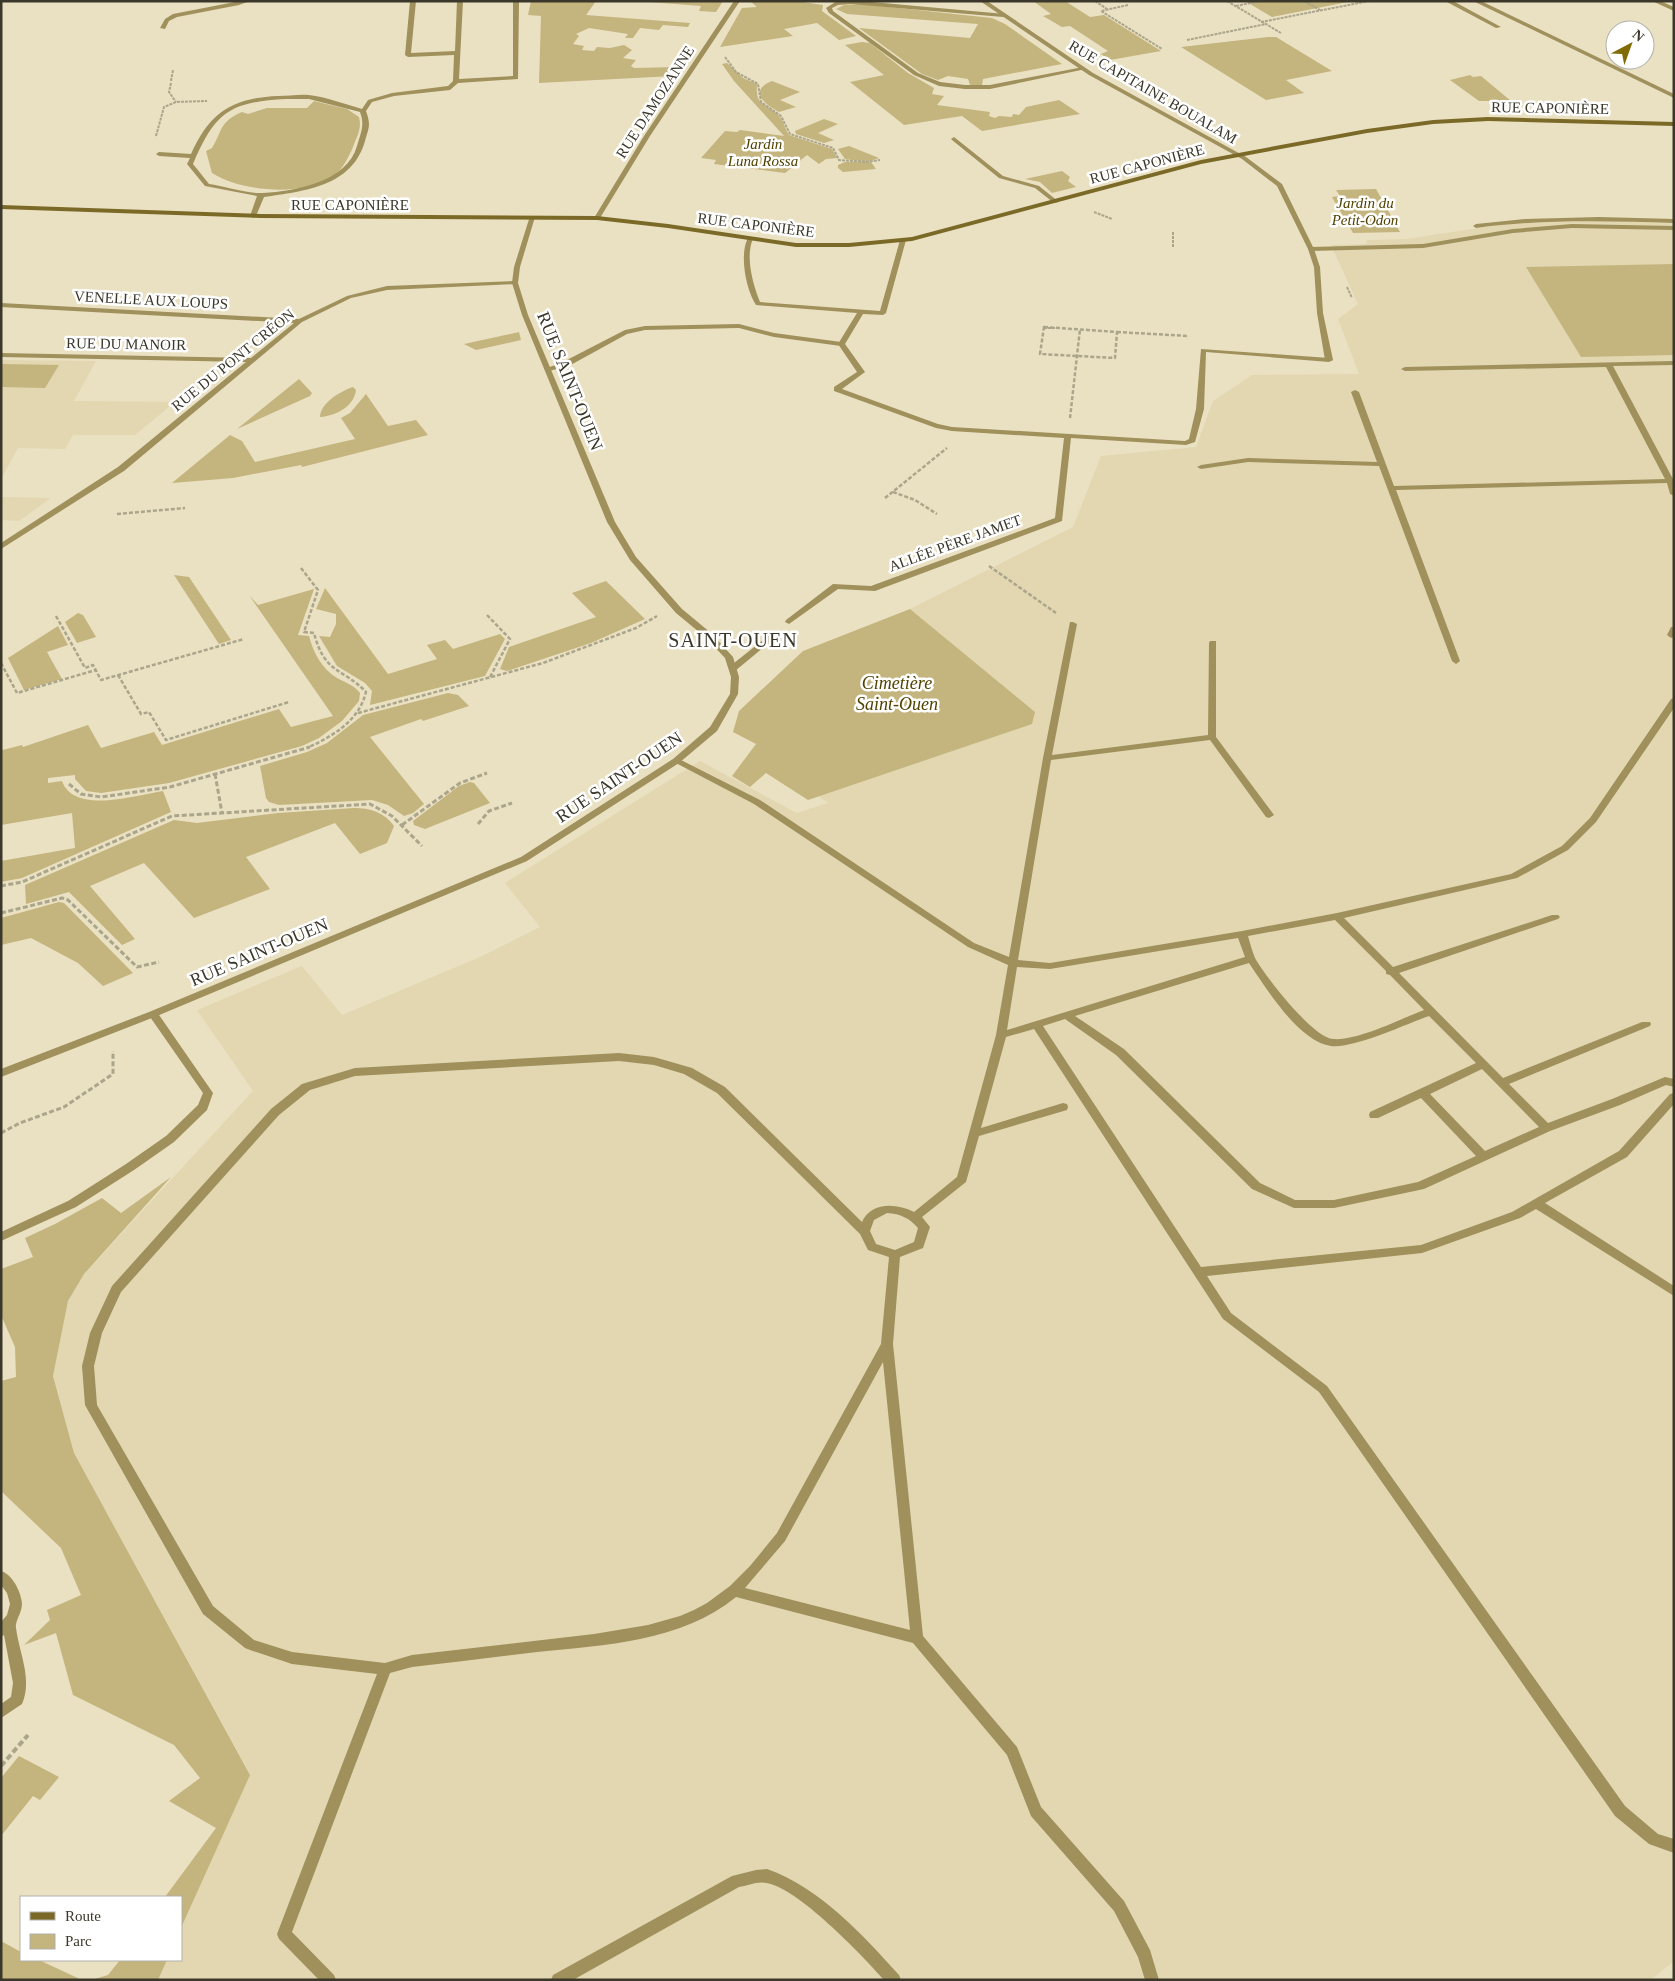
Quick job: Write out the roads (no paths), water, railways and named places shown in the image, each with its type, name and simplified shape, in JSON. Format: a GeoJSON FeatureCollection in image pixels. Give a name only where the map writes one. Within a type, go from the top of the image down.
{"type":"FeatureCollection","features":[{"type":"Feature","properties":{"kind":"main road","name":"RUE CAPONIÈRE"},"geometry":{"type":"LineString","coordinates":[[1,207],[253,216],[597,218],[668,226],[796,245],[834,246],[903,240],[1236,154],[1367,132],[1450,121],[1488,119],[1674,124]]}},
{"type":"Feature","properties":{"kind":"street"},"geometry":{"type":"LineString","coordinates":[[163,28],[168,18],[176,15],[219,9],[247,1]]}},
{"type":"Feature","properties":{"kind":"street"},"geometry":{"type":"LineString","coordinates":[[413,1],[408,55],[456,53]]}},
{"type":"Feature","properties":{"kind":"street"},"geometry":{"type":"LineString","coordinates":[[363,111],[370,101],[394,94],[450,88],[456,80],[460,1]]}},
{"type":"Feature","properties":{"kind":"street"},"geometry":{"type":"LineString","coordinates":[[456,80],[516,78],[516,1]]}},
{"type":"Feature","properties":{"kind":"street","name":"RUE DAMOZANNE"},"geometry":{"type":"LineString","coordinates":[[597,218],[647,136],[737,1]]}},
{"type":"Feature","properties":{"kind":"street","name":"RUE CAPITAINE BOUALAM"},"geometry":{"type":"LineString","coordinates":[[983,1],[1083,69],[1236,154],[1280,185],[1311,249],[1317,268],[1320,313],[1329,360],[1203,350],[1200,409],[1192,440],[1186,444],[1068,436]]}},
{"type":"Feature","properties":{"kind":"street"},"geometry":{"type":"LineString","coordinates":[[1448,1],[1498,27]]}},
{"type":"Feature","properties":{"kind":"street"},"geometry":{"type":"LineString","coordinates":[[1476,1],[1674,96]]}},
{"type":"Feature","properties":{"kind":"street"},"geometry":{"type":"LineString","coordinates":[[1655,1],[1674,9]]}},
{"type":"Feature","properties":{"kind":"street"},"geometry":{"type":"LineString","coordinates":[[1003,15],[851,2],[837,3],[829,10],[916,74],[939,84],[964,87],[990,87],[1083,69]]}},
{"type":"Feature","properties":{"kind":"street"},"geometry":{"type":"LineString","coordinates":[[309,97],[363,111],[367,122],[358,154],[341,174],[309,188],[261,195],[207,185],[190,164],[196,146],[218,114],[244,102],[270,98],[309,97]]}},
{"type":"Feature","properties":{"kind":"street"},"geometry":{"type":"LineString","coordinates":[[954,139],[1001,177],[1037,187],[1056,202]]}},
{"type":"Feature","properties":{"kind":"street"},"geometry":{"type":"LineString","coordinates":[[159,154],[192,156]]}},
{"type":"Feature","properties":{"kind":"street"},"geometry":{"type":"LineString","coordinates":[[253,216],[261,195]]}},
{"type":"Feature","properties":{"kind":"street","name":"RUE SAINT-OUEN"},"geometry":{"type":"LineString","coordinates":[[1,1074],[153,1014],[524,859],[676,761],[714,730],[734,694],[735,677],[729,657],[708,635],[679,611],[633,558],[611,522],[525,315],[515,283],[517,267],[532,217]]}},
{"type":"Feature","properties":{"kind":"street"},"geometry":{"type":"LineString","coordinates":[[1476,226],[1510,221],[1579,218],[1674,221]]}},
{"type":"Feature","properties":{"kind":"street"},"geometry":{"type":"LineString","coordinates":[[1311,249],[1423,246],[1513,231],[1572,226],[1674,228]]}},
{"type":"Feature","properties":{"kind":"street"},"geometry":{"type":"LineString","coordinates":[[750,239],[746,248],[754,294],[758,304],[883,313],[903,240]]}},
{"type":"Feature","properties":{"kind":"street","name":"RUE DU PONT CRÉON"},"geometry":{"type":"LineString","coordinates":[[1,547],[121,469],[300,321],[349,297],[387,288],[515,283]]}},
{"type":"Feature","properties":{"kind":"street","name":"VENELLE AUX LOUPS"},"geometry":{"type":"LineString","coordinates":[[1,305],[300,321]]}},
{"type":"Feature","properties":{"kind":"street"},"geometry":{"type":"LineString","coordinates":[[841,344],[860,312]]}},
{"type":"Feature","properties":{"kind":"street"},"geometry":{"type":"LineString","coordinates":[[548,369],[564,365],[625,332],[645,328],[739,326],[774,335],[841,344],[861,372],[838,389],[936,426],[952,429],[1068,436]]}},
{"type":"Feature","properties":{"kind":"street","name":"RUE DU MANOIR"},"geometry":{"type":"LineString","coordinates":[[1,355],[251,360]]}},
{"type":"Feature","properties":{"kind":"street"},"geometry":{"type":"LineString","coordinates":[[1405,369],[1609,366],[1674,363]]}},
{"type":"Feature","properties":{"kind":"street"},"geometry":{"type":"LineString","coordinates":[[1609,366],[1670,481],[1674,494]]}},
{"type":"Feature","properties":{"kind":"street"},"geometry":{"type":"LineString","coordinates":[[1355,392],[1456,661]]}},
{"type":"Feature","properties":{"kind":"street","name":"ALLÉE PÈRE JAMET"},"geometry":{"type":"LineString","coordinates":[[789,622],[836,586],[872,589],[1059,519],[1068,436]]}},
{"type":"Feature","properties":{"kind":"street"},"geometry":{"type":"LineString","coordinates":[[1201,467],[1248,460],[1382,464]]}},
{"type":"Feature","properties":{"kind":"street"},"geometry":{"type":"LineString","coordinates":[[1391,488],[1670,481]]}},
{"type":"Feature","properties":{"kind":"street"},"geometry":{"type":"LineString","coordinates":[[916,1216],[962,1179],[1001,1034],[1047,758],[1073,624]]}},
{"type":"Feature","properties":{"kind":"street"},"geometry":{"type":"LineString","coordinates":[[732,669],[772,636]]}},
{"type":"Feature","properties":{"kind":"street"},"geometry":{"type":"LineString","coordinates":[[1213,643],[1212,737],[1269,815]]}},
{"type":"Feature","properties":{"kind":"street"},"geometry":{"type":"LineString","coordinates":[[676,761],[757,802],[971,945],[1013,963],[1050,966],[1337,916],[1514,876],[1565,848],[1593,820],[1674,701]]}},
{"type":"Feature","properties":{"kind":"street"},"geometry":{"type":"LineString","coordinates":[[1047,758],[1212,737]]}},
{"type":"Feature","properties":{"kind":"street"},"geometry":{"type":"LineString","coordinates":[[1337,916],[1390,972],[1546,1128]]}},
{"type":"Feature","properties":{"kind":"street"},"geometry":{"type":"LineString","coordinates":[[1390,972],[1556,916]]}},
{"type":"Feature","properties":{"kind":"street"},"geometry":{"type":"LineString","coordinates":[[1242,934],[1250,959],[1292,1014],[1315,1037],[1331,1043],[1352,1039],[1430,1012]]}},
{"type":"Feature","properties":{"kind":"street"},"geometry":{"type":"LineString","coordinates":[[1001,1034],[1037,1025],[1250,959]]}},
{"type":"Feature","properties":{"kind":"street"},"geometry":{"type":"LineString","coordinates":[[1,1237],[49,1216],[92,1192],[170,1139],[204,1107],[208,1093],[153,1014]]}},
{"type":"Feature","properties":{"kind":"street"},"geometry":{"type":"LineString","coordinates":[[1066,1016],[1120,1052],[1256,1186],[1294,1204],[1334,1204],[1420,1186],[1546,1128],[1616,1102],[1664,1081],[1674,1083]]}},
{"type":"Feature","properties":{"kind":"street"},"geometry":{"type":"LineString","coordinates":[[1501,1083],[1646,1024]]}},
{"type":"Feature","properties":{"kind":"street"},"geometry":{"type":"LineString","coordinates":[[1037,1025],[1227,1316],[1323,1389],[1620,1811],[1654,1839],[1674,1846]]}},
{"type":"Feature","properties":{"kind":"street"},"geometry":{"type":"LineString","coordinates":[[864,1231],[870,1217],[886,1209],[903,1210],[916,1216],[924,1227],[919,1245],[895,1255],[872,1247],[864,1231],[721,1090],[688,1071],[654,1061],[619,1057],[355,1072],[306,1088],[275,1112],[116,1289],[96,1333],[88,1366],[91,1405],[208,1610],[250,1644],[292,1658],[385,1669],[412,1661],[615,1637],[658,1629],[699,1614],[735,1591],[760,1565],[781,1537],[887,1344]]}},
{"type":"Feature","properties":{"kind":"street"},"geometry":{"type":"LineString","coordinates":[[1374,1115],[1482,1065]]}},
{"type":"Feature","properties":{"kind":"street"},"geometry":{"type":"LineString","coordinates":[[1422,1092],[1484,1156]]}},
{"type":"Feature","properties":{"kind":"street"},"geometry":{"type":"LineString","coordinates":[[1199,1272],[1422,1249],[1516,1215],[1623,1154],[1674,1097]]}},
{"type":"Feature","properties":{"kind":"street"},"geometry":{"type":"LineString","coordinates":[[974,1134],[1063,1107]]}},
{"type":"Feature","properties":{"kind":"street"},"geometry":{"type":"LineString","coordinates":[[1536,1203],[1674,1292]]}},
{"type":"Feature","properties":{"kind":"street"},"geometry":{"type":"LineString","coordinates":[[895,1255],[887,1344],[917,1638],[1012,1751],[1036,1811],[1120,1906],[1145,1955],[1152,1980]]}},
{"type":"Feature","properties":{"kind":"street"},"geometry":{"type":"LineString","coordinates":[[1,1576],[12,1586],[17,1606],[5,1628],[20,1683],[17,1700],[1,1712]]}},
{"type":"Feature","properties":{"kind":"street"},"geometry":{"type":"LineString","coordinates":[[735,1591],[917,1638]]}},
{"type":"Feature","properties":{"kind":"street"},"geometry":{"type":"LineString","coordinates":[[329,1980],[284,1934],[385,1669]]}},
{"type":"Feature","properties":{"kind":"street"},"geometry":{"type":"LineString","coordinates":[[558,1980],[737,1881],[766,1876],[799,1892],[822,1910],[894,1980]]}},
{"type":"Feature","properties":{"kind":"district","name":"SAINT-OUEN"},"geometry":{"type":"Point","coordinates":[733,640]}},
{"type":"Feature","properties":{"kind":"park label","name":"Jardin Luna Rossa"},"geometry":{"type":"Point","coordinates":[763,152]}},
{"type":"Feature","properties":{"kind":"park label","name":"Jardin du Petit-Odon"},"geometry":{"type":"Point","coordinates":[1365,212]}},
{"type":"Feature","properties":{"kind":"park label","name":"Cimetière Saint-Ouen"},"geometry":{"type":"Point","coordinates":[897,693]}}]}
